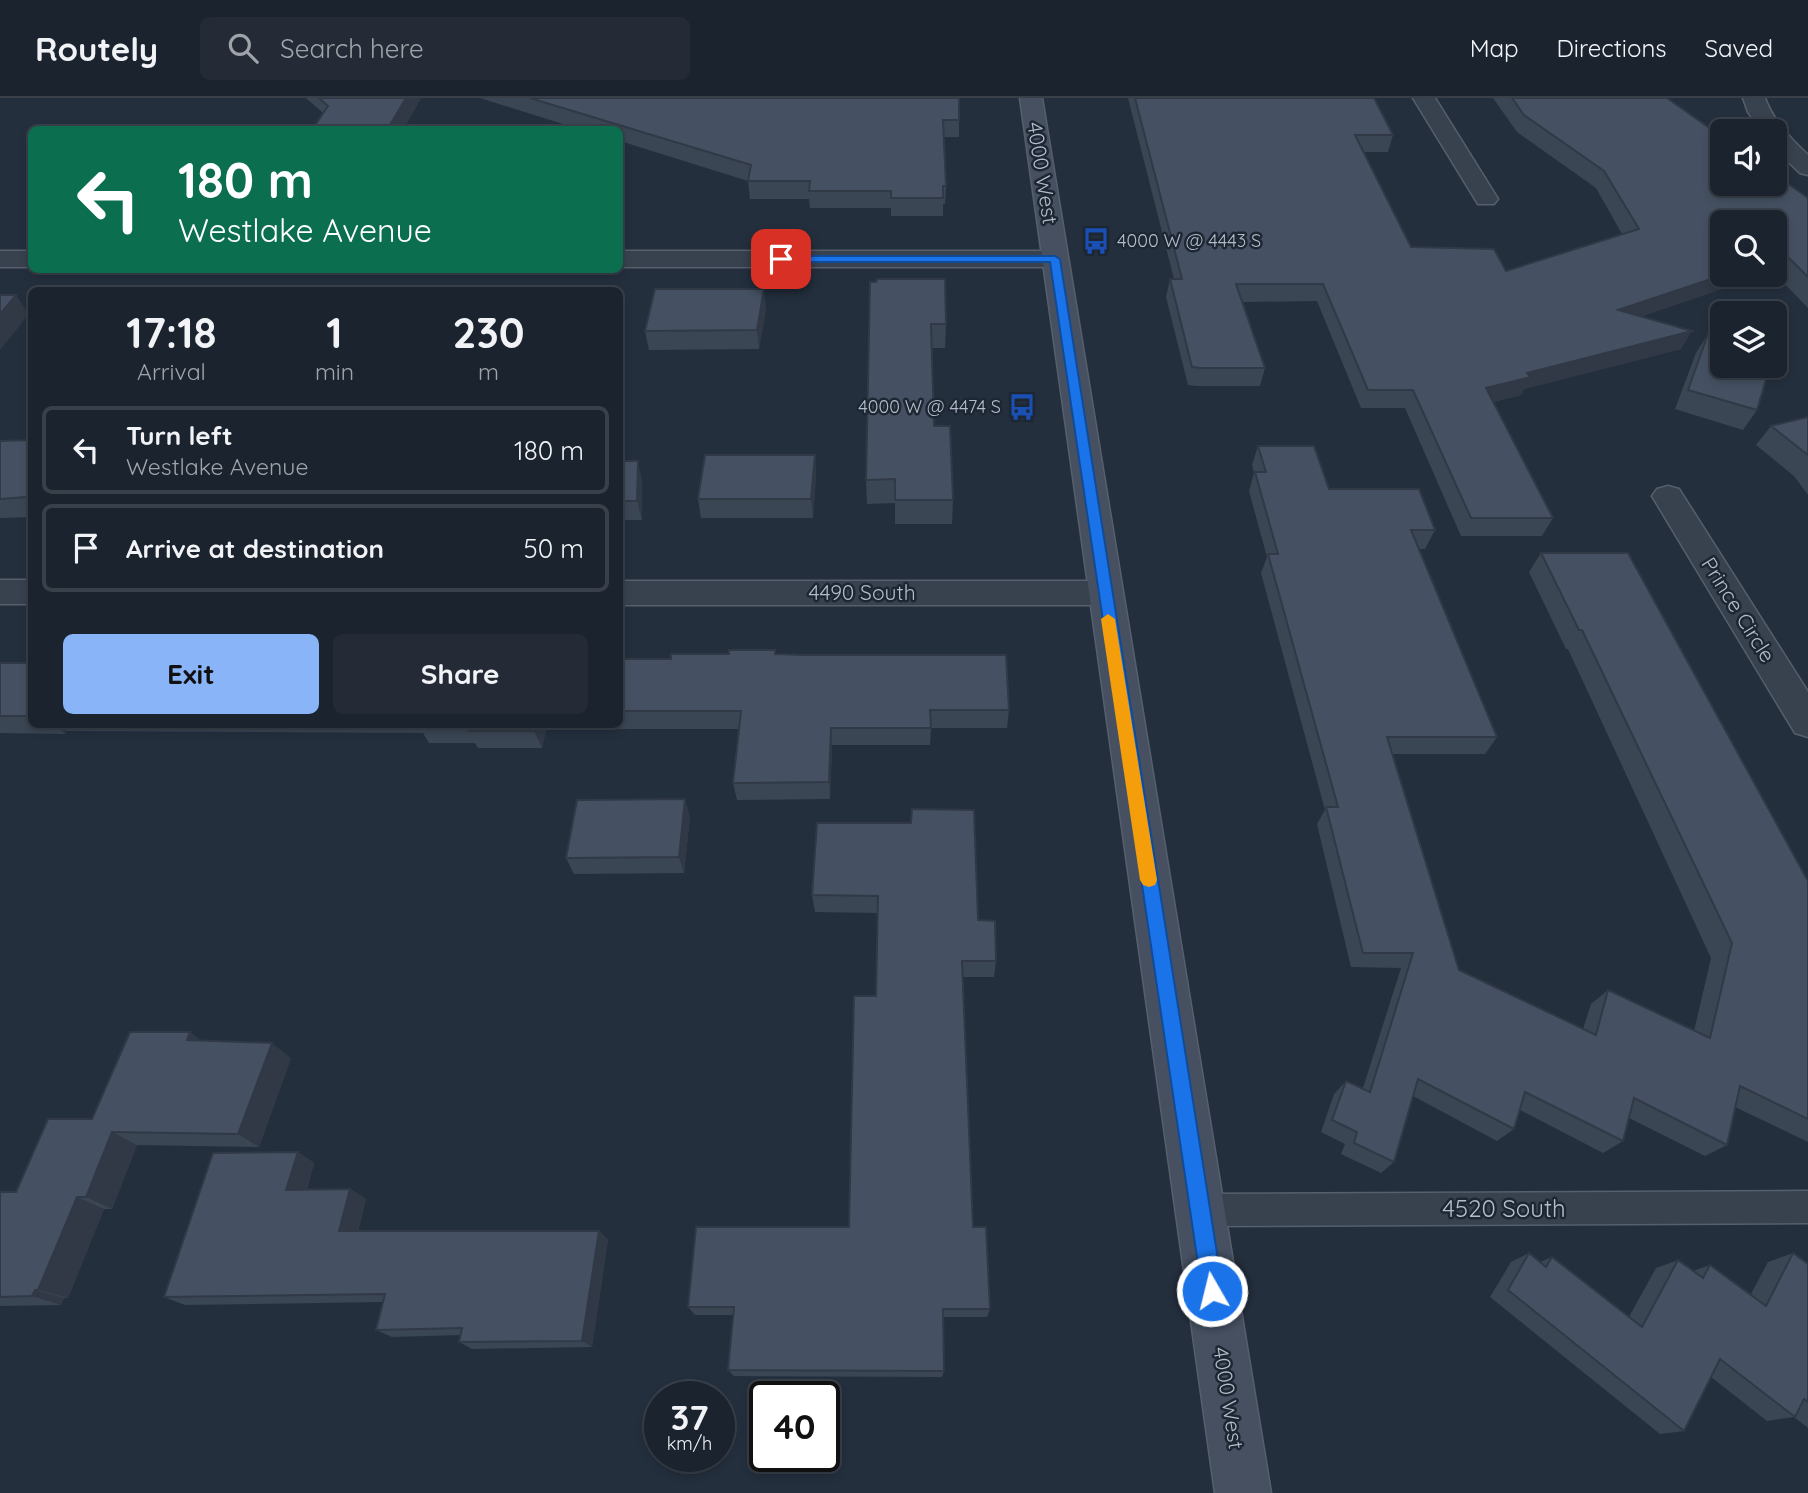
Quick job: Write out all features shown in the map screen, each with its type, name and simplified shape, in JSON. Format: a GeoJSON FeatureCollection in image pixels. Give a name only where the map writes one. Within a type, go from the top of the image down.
{"type":"FeatureCollection","features":[{"type":"Feature","properties":{"kind":"street","name":"4000 West"},"geometry":{"type":"LineString","coordinates":[[1031,98],[1104,593],[1243,1493]]}},
{"type":"Feature","properties":{"kind":"street"},"geometry":{"type":"LineString","coordinates":[[1424,98],[1486,199]]}},
{"type":"Feature","properties":{"kind":"street"},"geometry":{"type":"LineString","coordinates":[[1754,98],[1765,119]]}},
{"type":"Feature","properties":{"kind":"street"},"geometry":{"type":"LineString","coordinates":[[1787,147],[1808,168]]}},
{"type":"Feature","properties":{"kind":"street"},"geometry":{"type":"LineString","coordinates":[[0,259],[28,259]]}},
{"type":"Feature","properties":{"kind":"street"},"geometry":{"type":"LineString","coordinates":[[623,259],[1055,259]]}},
{"type":"Feature","properties":{"kind":"street","name":"Prince Circle"},"geometry":{"type":"LineString","coordinates":[[1668,496],[1808,723]]}},
{"type":"Feature","properties":{"kind":"street"},"geometry":{"type":"LineString","coordinates":[[0,592],[28,592]]}},
{"type":"Feature","properties":{"kind":"street","name":"4490 South"},"geometry":{"type":"LineString","coordinates":[[623,593],[1104,593]]}},
{"type":"Feature","properties":{"kind":"lane","name":"4520 South"},"geometry":{"type":"LineString","coordinates":[[1200,1210],[1808,1208]]}},
{"type":"Feature","properties":{"kind":"building"},"geometry":{"type":"Polygon","coordinates":[[[319,98],[406,98],[389,126],[315,126],[328,106],[319,98]]]}},
{"type":"Feature","properties":{"kind":"building"},"geometry":{"type":"Polygon","coordinates":[[[530,98],[959,98],[959,120],[943,120],[946,186],[943,186],[943,198],[891,198],[891,191],[809,191],[810,181],[748,181],[751,165],[530,98]]]}},
{"type":"Feature","properties":{"kind":"building"},"geometry":{"type":"Polygon","coordinates":[[[1135,98],[1374,98],[1393,135],[1355,135],[1411,247],[1494,249],[1506,271],[1639,229],[1604,171],[1524,115],[1512,98],[1667,98],[1710,128],[1710,196],[1787,196],[1787,183],[1808,198],[1808,277],[1787,256],[1787,210],[1710,210],[1710,279],[1618,310],[1692,331],[1527,373],[1531,377],[1486,388],[1553,518],[1471,518],[1413,390],[1368,390],[1323,284],[1236,284],[1265,368],[1201,368],[1192,367],[1170,279],[1182,279],[1135,98]]]}},
{"type":"Feature","properties":{"kind":"building"},"geometry":{"type":"Polygon","coordinates":[[[877,279],[945,279],[946,324],[931,324],[934,426],[950,426],[953,500],[895,500],[895,479],[866,480],[870,282],[876,282],[877,279]]]}},
{"type":"Feature","properties":{"kind":"building"},"geometry":{"type":"Polygon","coordinates":[[[655,289],[764,289],[757,330],[645,331],[655,289]]]}},
{"type":"Feature","properties":{"kind":"building"},"geometry":{"type":"Polygon","coordinates":[[[0,295],[16,295],[0,314],[0,295]]]}},
{"type":"Feature","properties":{"kind":"building"},"geometry":{"type":"Polygon","coordinates":[[[1708,334],[1710,378],[1766,378],[1757,410],[1688,390],[1708,334]]]}},
{"type":"Feature","properties":{"kind":"building"},"geometry":{"type":"Polygon","coordinates":[[[1808,417],[1808,455],[1771,426],[1808,417]]]}},
{"type":"Feature","properties":{"kind":"building"},"geometry":{"type":"Polygon","coordinates":[[[28,440],[26,497],[0,499],[0,441],[28,440]]]}},
{"type":"Feature","properties":{"kind":"building"},"geometry":{"type":"Polygon","coordinates":[[[1258,446],[1314,446],[1329,489],[1419,489],[1435,530],[1411,530],[1497,737],[1387,737],[1459,970],[1596,1035],[1608,990],[1710,1038],[1732,943],[1582,630],[1579,630],[1541,553],[1628,553],[1808,881],[1808,1119],[1740,1086],[1727,1145],[1634,1098],[1623,1141],[1525,1092],[1514,1129],[1418,1079],[1394,1162],[1354,1143],[1357,1132],[1332,1120],[1346,1081],[1370,1092],[1413,953],[1363,953],[1326,807],[1338,807],[1268,554],[1278,554],[1255,472],[1266,472],[1258,446]]]}},
{"type":"Feature","properties":{"kind":"building"},"geometry":{"type":"Polygon","coordinates":[[[705,455],[815,455],[811,499],[698,499],[705,455]]]}},
{"type":"Feature","properties":{"kind":"building"},"geometry":{"type":"Polygon","coordinates":[[[623,461],[638,461],[637,501],[623,501],[623,461]]]}},
{"type":"Feature","properties":{"kind":"building"},"geometry":{"type":"Polygon","coordinates":[[[729,650],[775,650],[775,654],[805,655],[1006,655],[1009,710],[930,710],[931,728],[831,728],[829,782],[733,783],[741,711],[623,711],[623,659],[671,659],[671,654],[729,654],[729,650]]]}},
{"type":"Feature","properties":{"kind":"building"},"geometry":{"type":"Polygon","coordinates":[[[0,663],[28,663],[28,716],[0,716],[0,663]]]}},
{"type":"Feature","properties":{"kind":"building"},"geometry":{"type":"Polygon","coordinates":[[[470,728],[534,728],[534,731],[469,731],[470,728]]]}},
{"type":"Feature","properties":{"kind":"building"},"geometry":{"type":"Polygon","coordinates":[[[685,799],[679,857],[566,858],[577,800],[685,799]]]}},
{"type":"Feature","properties":{"kind":"building"},"geometry":{"type":"Polygon","coordinates":[[[912,809],[974,810],[978,920],[995,921],[996,961],[962,961],[973,1227],[986,1227],[990,1309],[943,1309],[944,1371],[728,1370],[734,1307],[688,1307],[696,1227],[849,1227],[854,996],[876,996],[878,896],[812,895],[817,823],[911,823],[912,809]]]}},
{"type":"Feature","properties":{"kind":"building"},"geometry":{"type":"Polygon","coordinates":[[[130,1032],[190,1032],[187,1040],[272,1043],[238,1134],[112,1132],[86,1197],[77,1197],[38,1290],[35,1290],[32,1296],[0,1297],[0,1192],[16,1192],[48,1119],[92,1119],[130,1032]]]}},
{"type":"Feature","properties":{"kind":"building"},"geometry":{"type":"Polygon","coordinates":[[[298,1152],[286,1190],[350,1189],[339,1231],[599,1231],[582,1341],[459,1342],[462,1328],[376,1330],[385,1294],[164,1297],[213,1153],[298,1152]]]}},
{"type":"Feature","properties":{"kind":"building"},"geometry":{"type":"Polygon","coordinates":[[[1529,1253],[1546,1267],[1552,1257],[1642,1327],[1678,1260],[1703,1278],[1710,1265],[1766,1306],[1793,1253],[1808,1264],[1808,1402],[1804,1399],[1795,1417],[1720,1359],[1684,1431],[1508,1290],[1529,1253]]]}},
{"type":"Feature","properties":{"kind":"slow traffic"},"geometry":{"type":"LineString","coordinates":[[1108,619],[1149,880]]}},
{"type":"Feature","properties":{"kind":"place","name":"4000 W @ 4443 S"},"geometry":{"type":"Point","coordinates":[1096,241]}},
{"type":"Feature","properties":{"kind":"place","name":"4000 W @ 4474 S"},"geometry":{"type":"Point","coordinates":[1022,407]}},
{"type":"Feature","properties":{"kind":"route"},"geometry":{"type":"LineString","coordinates":[[781,259],[1055,259],[1212,1291]]}}]}
